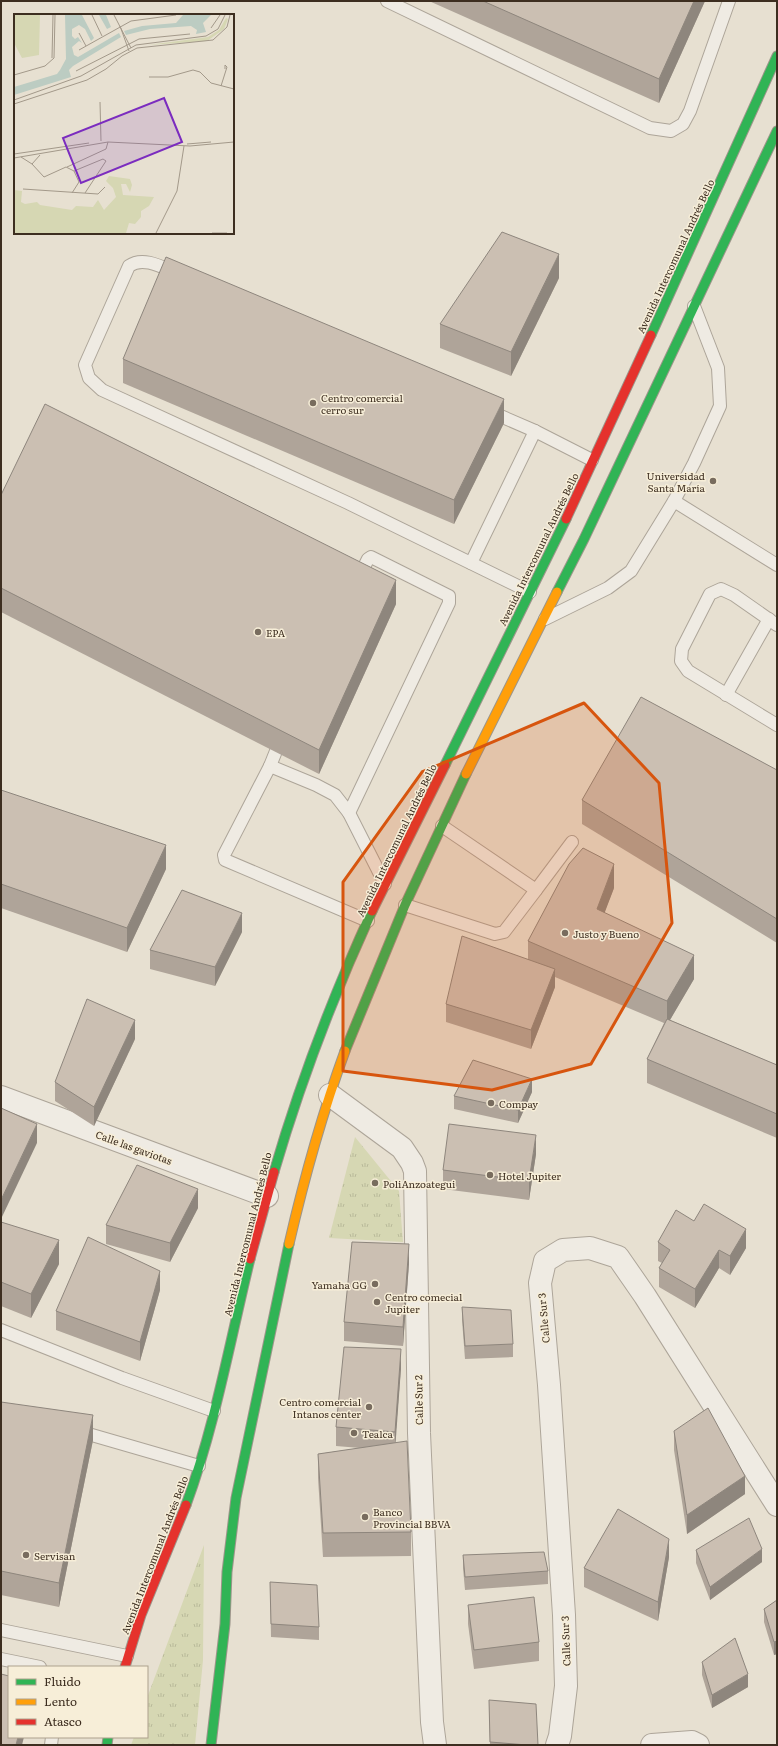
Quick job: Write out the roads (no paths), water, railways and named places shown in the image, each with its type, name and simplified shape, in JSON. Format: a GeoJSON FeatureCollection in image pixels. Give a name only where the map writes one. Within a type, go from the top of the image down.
{"type":"FeatureCollection","features":[{"type":"Feature","properties":{"kind":"main road","name":"Avenida Intercomunal Andrés Bello"},"geometry":{"type":"LineString","coordinates":[[126,1661],[144,1604],[183,1515],[199,1466],[267,1196],[292,1112],[315,1049],[385,884],[582,484],[675,283],[777,56]]}},
{"type":"Feature","properties":{"kind":"main road"},"geometry":{"type":"LineString","coordinates":[[211,1745],[225,1624],[227,1572],[236,1498],[244,1457],[299,1200],[330,1095],[351,1034],[405,905],[463,779],[584,539],[777,131]]}},
{"type":"Feature","properties":{"kind":"street","name":"Calle Sur 2"},"geometry":{"type":"LineString","coordinates":[[330,1095],[402,1148],[412,1163],[415,1171],[419,1433],[432,1722],[435,1745]]}},
{"type":"Feature","properties":{"kind":"street","name":"Calle las gaviotas"},"geometry":{"type":"LineString","coordinates":[[1,1097],[267,1196]]}},
{"type":"Feature","properties":{"kind":"street","name":"Calle Sur 3"},"geometry":{"type":"LineString","coordinates":[[557,1745],[560,1736],[566,1686],[564,1615],[549,1385],[540,1283],[546,1262],[564,1250],[590,1248],[618,1257],[645,1296],[777,1505]]}},
{"type":"Feature","properties":{"kind":"street"},"geometry":{"type":"LineString","coordinates":[[652,1745],[692,1742],[698,1745]]}},
{"type":"Feature","properties":{"kind":"lane"},"geometry":{"type":"LineString","coordinates":[[387,1],[650,128],[671,132],[683,124],[690,111],[729,1]]}},
{"type":"Feature","properties":{"kind":"lane"},"geometry":{"type":"LineString","coordinates":[[184,277],[144,261],[134,262],[129,266],[85,365],[89,378],[102,390],[348,503],[530,592]]}},
{"type":"Feature","properties":{"kind":"lane"},"geometry":{"type":"LineString","coordinates":[[544,620],[608,588],[631,571],[674,501],[694,463],[720,406],[718,368],[694,306]]}},
{"type":"Feature","properties":{"kind":"lane"},"geometry":{"type":"LineString","coordinates":[[476,405],[535,431],[592,460]]}},
{"type":"Feature","properties":{"kind":"lane"},"geometry":{"type":"LineString","coordinates":[[471,563],[535,431]]}},
{"type":"Feature","properties":{"kind":"lane"},"geometry":{"type":"LineString","coordinates":[[674,501],[777,565]]}},
{"type":"Feature","properties":{"kind":"lane"},"geometry":{"type":"LineString","coordinates":[[349,813],[450,603],[449,596],[371,557],[368,559],[356,584]]}},
{"type":"Feature","properties":{"kind":"lane"},"geometry":{"type":"LineString","coordinates":[[726,695],[773,622],[734,594],[721,589],[710,594],[682,649],[682,661],[688,671],[726,695],[777,725]]}},
{"type":"Feature","properties":{"kind":"lane"},"geometry":{"type":"LineString","coordinates":[[276,752],[224,855],[225,860],[368,921]]}},
{"type":"Feature","properties":{"kind":"lane"},"geometry":{"type":"LineString","coordinates":[[270,766],[316,785],[335,795],[349,813],[385,884]]}},
{"type":"Feature","properties":{"kind":"lane"},"geometry":{"type":"LineString","coordinates":[[442,826],[536,890]]}},
{"type":"Feature","properties":{"kind":"lane"},"geometry":{"type":"LineString","coordinates":[[405,905],[495,934],[504,932],[572,842]]}},
{"type":"Feature","properties":{"kind":"lane"},"geometry":{"type":"LineString","coordinates":[[1,1330],[122,1378],[214,1411]]}},
{"type":"Feature","properties":{"kind":"lane"},"geometry":{"type":"LineString","coordinates":[[70,1428],[199,1466]]}},
{"type":"Feature","properties":{"kind":"lane"},"geometry":{"type":"LineString","coordinates":[[1,1630],[126,1661]]}},
{"type":"Feature","properties":{"kind":"lane"},"geometry":{"type":"LineString","coordinates":[[1,1659],[35,1666]]}},
{"type":"Feature","properties":{"kind":"place","name":"Centro comercial cerro sur"},"geometry":{"type":"Point","coordinates":[313,403]}},
{"type":"Feature","properties":{"kind":"place","name":"Universidad Santa María"},"geometry":{"type":"Point","coordinates":[713,481]}},
{"type":"Feature","properties":{"kind":"place","name":"EPA"},"geometry":{"type":"Point","coordinates":[258,632]}},
{"type":"Feature","properties":{"kind":"place","name":"Justo y Bueno"},"geometry":{"type":"Point","coordinates":[565,933]}},
{"type":"Feature","properties":{"kind":"place","name":"Compay"},"geometry":{"type":"Point","coordinates":[491,1103]}},
{"type":"Feature","properties":{"kind":"place","name":"Hotel Jupiter"},"geometry":{"type":"Point","coordinates":[490,1175]}},
{"type":"Feature","properties":{"kind":"place","name":"PoliAnzoategui"},"geometry":{"type":"Point","coordinates":[375,1183]}},
{"type":"Feature","properties":{"kind":"place","name":"Yamaha GG"},"geometry":{"type":"Point","coordinates":[375,1284]}},
{"type":"Feature","properties":{"kind":"place","name":"Centro comecial Jupiter"},"geometry":{"type":"Point","coordinates":[377,1302]}},
{"type":"Feature","properties":{"kind":"place","name":"Centro comercial Intanos center"},"geometry":{"type":"Point","coordinates":[369,1407]}},
{"type":"Feature","properties":{"kind":"place","name":"Tealca"},"geometry":{"type":"Point","coordinates":[354,1433]}},
{"type":"Feature","properties":{"kind":"place","name":"Banco Provincial BBVA"},"geometry":{"type":"Point","coordinates":[365,1517]}},
{"type":"Feature","properties":{"kind":"place","name":"Servisan"},"geometry":{"type":"Point","coordinates":[26,1555]}}]}
